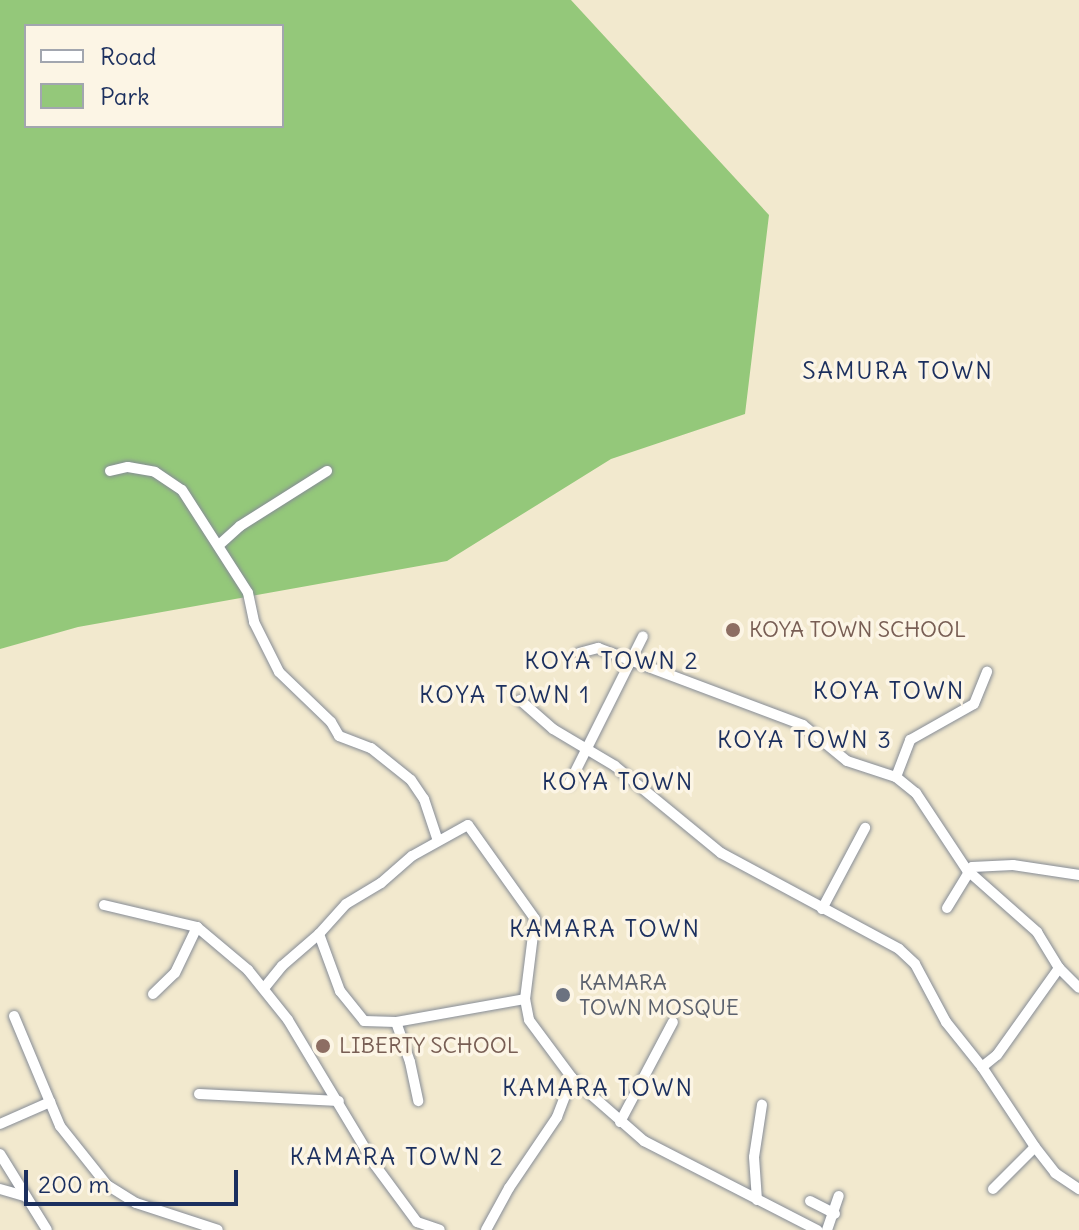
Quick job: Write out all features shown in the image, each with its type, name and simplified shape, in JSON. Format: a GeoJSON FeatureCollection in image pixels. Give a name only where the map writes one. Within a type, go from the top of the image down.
{"type":"FeatureCollection","features":[{"type":"Feature","properties":{"kind":"street"},"geometry":{"type":"LineString","coordinates":[[110,471],[128,467],[155,472],[182,490],[248,593],[254,622],[279,672],[331,722],[339,736],[371,748],[411,780],[424,799],[438,841]]}},
{"type":"Feature","properties":{"kind":"street"},"geometry":{"type":"LineString","coordinates":[[219,545],[240,526],[327,471]]}},
{"type":"Feature","properties":{"kind":"street"},"geometry":{"type":"LineString","coordinates":[[569,784],[643,636]]}},
{"type":"Feature","properties":{"kind":"street"},"geometry":{"type":"LineString","coordinates":[[579,653],[598,648],[729,700],[803,725],[847,761],[896,777],[916,793],[967,870],[1037,932],[1059,968],[1079,988]]}},
{"type":"Feature","properties":{"kind":"street"},"geometry":{"type":"LineString","coordinates":[[896,777],[910,740],[974,704],[987,672]]}},
{"type":"Feature","properties":{"kind":"street"},"geometry":{"type":"LineString","coordinates":[[520,700],[553,729],[615,766],[721,853],[899,949],[915,964],[946,1022],[982,1067],[1035,1147],[1055,1173],[1078,1185]]}},
{"type":"Feature","properties":{"kind":"street"},"geometry":{"type":"LineString","coordinates":[[265,987],[282,966],[319,934],[346,904],[381,883],[412,856],[468,825],[535,919],[525,999],[529,1020],[572,1078],[644,1141],[817,1230]]}},
{"type":"Feature","properties":{"kind":"street"},"geometry":{"type":"LineString","coordinates":[[822,909],[865,828]]}},
{"type":"Feature","properties":{"kind":"street"},"geometry":{"type":"LineString","coordinates":[[947,908],[967,870],[972,867],[1013,865],[1079,875]]}},
{"type":"Feature","properties":{"kind":"street"},"geometry":{"type":"LineString","coordinates":[[104,905],[197,927],[265,987],[339,1101],[375,1165],[417,1222],[440,1230]]}},
{"type":"Feature","properties":{"kind":"street"},"geometry":{"type":"LineString","coordinates":[[153,994],[175,973],[197,927]]}},
{"type":"Feature","properties":{"kind":"street"},"geometry":{"type":"LineString","coordinates":[[319,934],[340,991],[364,1021],[396,1022],[525,999]]}},
{"type":"Feature","properties":{"kind":"street"},"geometry":{"type":"LineString","coordinates":[[982,1067],[997,1055],[1059,968]]}},
{"type":"Feature","properties":{"kind":"street"},"geometry":{"type":"LineString","coordinates":[[14,1016],[60,1126],[107,1185],[136,1203],[218,1230]]}},
{"type":"Feature","properties":{"kind":"street"},"geometry":{"type":"LineString","coordinates":[[396,1022],[410,1062],[418,1101]]}},
{"type":"Feature","properties":{"kind":"street"},"geometry":{"type":"LineString","coordinates":[[620,1122],[673,1022]]}},
{"type":"Feature","properties":{"kind":"street"},"geometry":{"type":"LineString","coordinates":[[486,1230],[509,1188],[557,1117],[572,1078]]}},
{"type":"Feature","properties":{"kind":"street"},"geometry":{"type":"LineString","coordinates":[[199,1094],[339,1101]]}},
{"type":"Feature","properties":{"kind":"street"},"geometry":{"type":"LineString","coordinates":[[0,1124],[50,1102]]}},
{"type":"Feature","properties":{"kind":"street"},"geometry":{"type":"LineString","coordinates":[[757,1200],[754,1157],[762,1105]]}},
{"type":"Feature","properties":{"kind":"street"},"geometry":{"type":"LineString","coordinates":[[993,1189],[1035,1147]]}},
{"type":"Feature","properties":{"kind":"street"},"geometry":{"type":"LineString","coordinates":[[0,1154],[47,1230]]}},
{"type":"Feature","properties":{"kind":"street"},"geometry":{"type":"LineString","coordinates":[[0,1189],[24,1196]]}},
{"type":"Feature","properties":{"kind":"street"},"geometry":{"type":"LineString","coordinates":[[827,1230],[839,1196]]}},
{"type":"Feature","properties":{"kind":"street"},"geometry":{"type":"LineString","coordinates":[[810,1201],[835,1214]]}},
{"type":"Feature","properties":{"kind":"green space"},"geometry":{"type":"Polygon","coordinates":[[[0,0],[571,0],[769,215],[745,414],[611,459],[447,561],[78,627],[0,649],[0,0]]]}},
{"type":"Feature","properties":{"kind":"place","name":"KOYA TOWN SCHOOL"},"geometry":{"type":"Point","coordinates":[733,630]}},
{"type":"Feature","properties":{"kind":"place","name":"KAMARA TOWN MOSQUE"},"geometry":{"type":"Point","coordinates":[563,995]}},
{"type":"Feature","properties":{"kind":"place","name":"LIBERTY SCHOOL"},"geometry":{"type":"Point","coordinates":[323,1046]}},
{"type":"Feature","properties":{"kind":"district","name":"SAMURA TOWN"},"geometry":{"type":"Point","coordinates":[898,371]}},
{"type":"Feature","properties":{"kind":"district","name":"KOYA TOWN 2"},"geometry":{"type":"Point","coordinates":[612,661]}},
{"type":"Feature","properties":{"kind":"district","name":"KOYA TOWN"},"geometry":{"type":"Point","coordinates":[889,691]}},
{"type":"Feature","properties":{"kind":"district","name":"KOYA TOWN 1"},"geometry":{"type":"Point","coordinates":[505,695]}},
{"type":"Feature","properties":{"kind":"district","name":"KOYA TOWN 3"},"geometry":{"type":"Point","coordinates":[805,740]}},
{"type":"Feature","properties":{"kind":"district","name":"KOYA TOWN"},"geometry":{"type":"Point","coordinates":[618,782]}},
{"type":"Feature","properties":{"kind":"district","name":"KAMARA TOWN"},"geometry":{"type":"Point","coordinates":[605,929]}},
{"type":"Feature","properties":{"kind":"district","name":"KAMARA TOWN"},"geometry":{"type":"Point","coordinates":[598,1088]}},
{"type":"Feature","properties":{"kind":"district","name":"KAMARA TOWN 2"},"geometry":{"type":"Point","coordinates":[397,1157]}}]}
